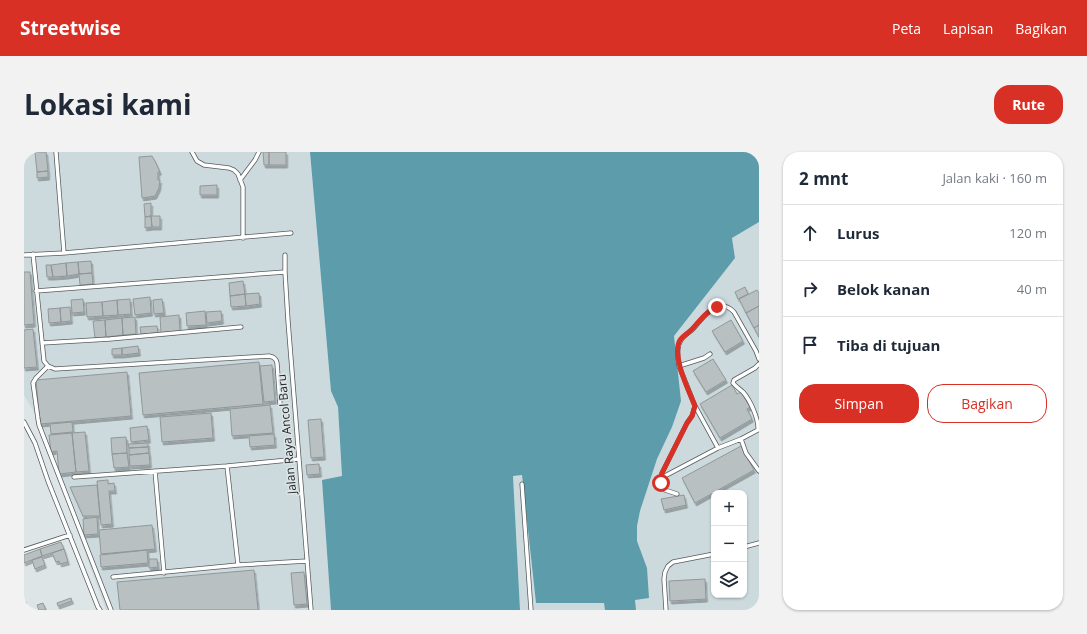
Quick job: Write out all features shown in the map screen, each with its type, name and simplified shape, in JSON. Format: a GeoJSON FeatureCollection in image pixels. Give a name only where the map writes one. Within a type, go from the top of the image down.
{"type":"FeatureCollection","features":[{"type":"Feature","properties":{"kind":"lane"},"geometry":{"type":"LineString","coordinates":[[56,152],[64,252]]}},
{"type":"Feature","properties":{"kind":"lane"},"geometry":{"type":"LineString","coordinates":[[192,152],[196,161],[204,165],[234,170],[240,180],[243,187],[243,238]]}},
{"type":"Feature","properties":{"kind":"lane"},"geometry":{"type":"LineString","coordinates":[[240,180],[259,152]]}},
{"type":"Feature","properties":{"kind":"lane"},"geometry":{"type":"LineString","coordinates":[[24,255],[291,233]]}},
{"type":"Feature","properties":{"kind":"lane"},"geometry":{"type":"LineString","coordinates":[[32,254],[44,361],[48,366],[55,369],[269,356],[276,359],[277,362],[280,404]]}},
{"type":"Feature","properties":{"kind":"lane","name":"Jalan Raya Ancol Baru"},"geometry":{"type":"LineString","coordinates":[[285,255],[285,272],[311,610]]}},
{"type":"Feature","properties":{"kind":"lane"},"geometry":{"type":"LineString","coordinates":[[36,291],[285,272]]}},
{"type":"Feature","properties":{"kind":"lane"},"geometry":{"type":"LineString","coordinates":[[718,448],[695,406],[679,366],[679,343],[681,339],[692,330],[711,309],[724,306],[729,307],[734,312],[759,359]]}},
{"type":"Feature","properties":{"kind":"lane"},"geometry":{"type":"LineString","coordinates":[[42,343],[110,339],[241,327]]}},
{"type":"Feature","properties":{"kind":"lane"},"geometry":{"type":"LineString","coordinates":[[679,366],[699,360],[710,354]]}},
{"type":"Feature","properties":{"kind":"lane"},"geometry":{"type":"LineString","coordinates":[[661,478],[718,448],[740,440],[758,430],[756,416],[750,404],[743,392],[734,385],[733,382],[738,377],[755,368],[759,364]]}},
{"type":"Feature","properties":{"kind":"lane"},"geometry":{"type":"LineString","coordinates":[[48,366],[33,383],[38,419],[92,564],[111,610]]}},
{"type":"Feature","properties":{"kind":"lane"},"geometry":{"type":"LineString","coordinates":[[676,494],[665,490],[662,487],[662,473],[692,416],[695,406]]}},
{"type":"Feature","properties":{"kind":"lane"},"geometry":{"type":"LineString","coordinates":[[24,422],[34,443],[100,610]]}},
{"type":"Feature","properties":{"kind":"lane"},"geometry":{"type":"LineString","coordinates":[[740,440],[746,453],[759,471]]}},
{"type":"Feature","properties":{"kind":"lane"},"geometry":{"type":"LineString","coordinates":[[74,477],[227,466],[299,459]]}},
{"type":"Feature","properties":{"kind":"lane"},"geometry":{"type":"LineString","coordinates":[[227,466],[238,565]]}},
{"type":"Feature","properties":{"kind":"lane"},"geometry":{"type":"LineString","coordinates":[[155,471],[164,573]]}},
{"type":"Feature","properties":{"kind":"lane"},"geometry":{"type":"LineString","coordinates":[[522,484],[531,610]]}},
{"type":"Feature","properties":{"kind":"lane"},"geometry":{"type":"LineString","coordinates":[[24,550],[70,535]]}},
{"type":"Feature","properties":{"kind":"lane"},"geometry":{"type":"LineString","coordinates":[[747,546],[759,543]]}},
{"type":"Feature","properties":{"kind":"lane"},"geometry":{"type":"LineString","coordinates":[[666,610],[664,579],[668,566],[673,562],[711,555]]}},
{"type":"Feature","properties":{"kind":"lane"},"geometry":{"type":"LineString","coordinates":[[113,578],[238,565],[307,561]]}},
{"type":"Feature","properties":{"kind":"lane"},"geometry":{"type":"LineString","coordinates":[[24,603],[27,610]]}},
{"type":"Feature","properties":{"kind":"shaded area"},"geometry":{"type":"Polygon","coordinates":[[[24,152],[310,152],[331,391],[338,407],[342,477],[322,481],[331,610],[106,610],[34,412],[24,395],[24,152]]]}},
{"type":"Feature","properties":{"kind":"shaded area"},"geometry":{"type":"Polygon","coordinates":[[[759,222],[759,610],[520,610],[513,476],[522,475],[536,603],[647,568],[637,541],[636,526],[657,459],[672,427],[674,336],[735,258],[732,238],[759,222]]]}},
{"type":"Feature","properties":{"kind":"water"},"geometry":{"type":"Polygon","coordinates":[[[310,152],[759,152],[759,222],[732,238],[735,258],[674,336],[681,401],[672,427],[657,459],[640,511],[637,526],[637,541],[647,568],[649,598],[635,600],[636,610],[605,610],[604,603],[536,603],[522,475],[513,476],[520,610],[331,610],[322,480],[342,476],[338,407],[331,391],[310,152]]]}},
{"type":"Feature","properties":{"kind":"building"},"geometry":{"type":"Polygon","coordinates":[[[35,152],[46,152],[48,171],[37,172],[35,152]]]}},
{"type":"Feature","properties":{"kind":"building"},"geometry":{"type":"Polygon","coordinates":[[[263,152],[269,152],[269,165],[264,165],[263,152]]]}},
{"type":"Feature","properties":{"kind":"building"},"geometry":{"type":"Polygon","coordinates":[[[269,152],[286,152],[286,165],[269,165],[269,152]]]}},
{"type":"Feature","properties":{"kind":"building"},"geometry":{"type":"Polygon","coordinates":[[[152,156],[160,172],[158,172],[158,180],[160,180],[159,188],[155,196],[142,198],[139,157],[152,156]]]}},
{"type":"Feature","properties":{"kind":"building"},"geometry":{"type":"Polygon","coordinates":[[[48,171],[48,177],[37,178],[37,172],[48,171]]]}},
{"type":"Feature","properties":{"kind":"building"},"geometry":{"type":"Polygon","coordinates":[[[217,185],[217,195],[200,195],[200,186],[217,185]]]}},
{"type":"Feature","properties":{"kind":"building"},"geometry":{"type":"Polygon","coordinates":[[[151,203],[151,216],[145,217],[144,204],[151,203]]]}},
{"type":"Feature","properties":{"kind":"building"},"geometry":{"type":"Polygon","coordinates":[[[151,216],[160,216],[160,227],[152,227],[151,216]]]}},
{"type":"Feature","properties":{"kind":"building"},"geometry":{"type":"Polygon","coordinates":[[[151,216],[152,227],[145,228],[145,217],[151,216]]]}},
{"type":"Feature","properties":{"kind":"building"},"geometry":{"type":"Polygon","coordinates":[[[91,261],[92,273],[79,274],[78,262],[91,261]]]}},
{"type":"Feature","properties":{"kind":"building"},"geometry":{"type":"Polygon","coordinates":[[[78,262],[79,274],[67,276],[66,263],[78,262]]]}},
{"type":"Feature","properties":{"kind":"building"},"geometry":{"type":"Polygon","coordinates":[[[66,263],[67,276],[53,277],[51,265],[66,263]]]}},
{"type":"Feature","properties":{"kind":"building"},"geometry":{"type":"Polygon","coordinates":[[[46,265],[51,265],[53,277],[47,277],[46,265]]]}},
{"type":"Feature","properties":{"kind":"building"},"geometry":{"type":"Polygon","coordinates":[[[24,272],[30,272],[34,324],[24,325],[24,272]]]}},
{"type":"Feature","properties":{"kind":"building"},"geometry":{"type":"Polygon","coordinates":[[[92,273],[93,284],[80,285],[79,274],[92,273]]]}},
{"type":"Feature","properties":{"kind":"building"},"geometry":{"type":"Polygon","coordinates":[[[243,281],[245,294],[230,296],[229,283],[243,281]]]}},
{"type":"Feature","properties":{"kind":"building"},"geometry":{"type":"Polygon","coordinates":[[[745,287],[748,294],[738,299],[735,292],[745,287]]]}},
{"type":"Feature","properties":{"kind":"building"},"geometry":{"type":"Polygon","coordinates":[[[757,290],[759,293],[759,306],[746,313],[739,299],[757,290]]]}},
{"type":"Feature","properties":{"kind":"building"},"geometry":{"type":"Polygon","coordinates":[[[259,293],[260,304],[246,306],[245,294],[259,293]]]}},
{"type":"Feature","properties":{"kind":"building"},"geometry":{"type":"Polygon","coordinates":[[[245,294],[246,306],[231,307],[230,296],[245,294]]]}},
{"type":"Feature","properties":{"kind":"building"},"geometry":{"type":"Polygon","coordinates":[[[150,297],[151,313],[135,315],[133,299],[150,297]]]}},
{"type":"Feature","properties":{"kind":"building"},"geometry":{"type":"Polygon","coordinates":[[[83,299],[84,312],[72,313],[71,300],[83,299]]]}},
{"type":"Feature","properties":{"kind":"building"},"geometry":{"type":"Polygon","coordinates":[[[130,299],[131,314],[118,315],[117,300],[130,299]]]}},
{"type":"Feature","properties":{"kind":"building"},"geometry":{"type":"Polygon","coordinates":[[[162,299],[164,313],[154,314],[153,300],[162,299]]]}},
{"type":"Feature","properties":{"kind":"building"},"geometry":{"type":"Polygon","coordinates":[[[117,300],[118,315],[103,316],[102,302],[117,300]]]}},
{"type":"Feature","properties":{"kind":"building"},"geometry":{"type":"Polygon","coordinates":[[[102,302],[103,316],[87,317],[86,303],[102,302]]]}},
{"type":"Feature","properties":{"kind":"building"},"geometry":{"type":"Polygon","coordinates":[[[759,306],[759,325],[754,328],[746,313],[759,306]]]}},
{"type":"Feature","properties":{"kind":"building"},"geometry":{"type":"Polygon","coordinates":[[[70,307],[71,321],[61,322],[60,308],[70,307]]]}},
{"type":"Feature","properties":{"kind":"building"},"geometry":{"type":"Polygon","coordinates":[[[60,308],[61,322],[49,323],[48,309],[60,308]]]}},
{"type":"Feature","properties":{"kind":"building"},"geometry":{"type":"Polygon","coordinates":[[[205,311],[206,325],[187,326],[186,313],[205,311]]]}},
{"type":"Feature","properties":{"kind":"building"},"geometry":{"type":"Polygon","coordinates":[[[221,311],[222,321],[207,323],[206,312],[221,311]]]}},
{"type":"Feature","properties":{"kind":"building"},"geometry":{"type":"Polygon","coordinates":[[[179,315],[180,331],[161,333],[160,317],[179,315]]]}},
{"type":"Feature","properties":{"kind":"building"},"geometry":{"type":"Polygon","coordinates":[[[135,317],[136,334],[123,335],[122,318],[135,317]]]}},
{"type":"Feature","properties":{"kind":"building"},"geometry":{"type":"Polygon","coordinates":[[[122,318],[123,335],[106,337],[105,320],[122,318]]]}},
{"type":"Feature","properties":{"kind":"building"},"geometry":{"type":"Polygon","coordinates":[[[105,320],[106,337],[95,338],[93,321],[105,320]]]}},
{"type":"Feature","properties":{"kind":"building"},"geometry":{"type":"Polygon","coordinates":[[[731,320],[743,341],[725,352],[712,331],[731,320]]]}},
{"type":"Feature","properties":{"kind":"building"},"geometry":{"type":"Polygon","coordinates":[[[759,325],[759,337],[754,328],[759,325]]]}},
{"type":"Feature","properties":{"kind":"building"},"geometry":{"type":"Polygon","coordinates":[[[157,326],[158,333],[141,334],[140,327],[157,326]]]}},
{"type":"Feature","properties":{"kind":"building"},"geometry":{"type":"Polygon","coordinates":[[[33,329],[37,367],[24,368],[24,330],[33,329]]]}},
{"type":"Feature","properties":{"kind":"building"},"geometry":{"type":"Polygon","coordinates":[[[138,346],[139,353],[122,355],[122,348],[138,346]]]}},
{"type":"Feature","properties":{"kind":"building"},"geometry":{"type":"Polygon","coordinates":[[[122,348],[122,355],[112,355],[112,349],[122,348]]]}},
{"type":"Feature","properties":{"kind":"building"},"geometry":{"type":"Polygon","coordinates":[[[713,359],[726,380],[706,392],[693,371],[713,359]]]}},
{"type":"Feature","properties":{"kind":"building"},"geometry":{"type":"Polygon","coordinates":[[[259,362],[263,404],[143,415],[139,373],[259,362]]]}},
{"type":"Feature","properties":{"kind":"building"},"geometry":{"type":"Polygon","coordinates":[[[272,365],[275,401],[264,402],[260,366],[272,365]]]}},
{"type":"Feature","properties":{"kind":"building"},"geometry":{"type":"Polygon","coordinates":[[[127,372],[131,416],[40,424],[36,380],[127,372]]]}},
{"type":"Feature","properties":{"kind":"building"},"geometry":{"type":"Polygon","coordinates":[[[732,385],[737,394],[741,392],[750,407],[747,409],[752,419],[720,438],[700,404],[732,385]]]}},
{"type":"Feature","properties":{"kind":"building"},"geometry":{"type":"Polygon","coordinates":[[[270,405],[273,433],[232,436],[230,409],[270,405]]]}},
{"type":"Feature","properties":{"kind":"building"},"geometry":{"type":"Polygon","coordinates":[[[211,413],[213,438],[162,442],[160,417],[211,413]]]}},
{"type":"Feature","properties":{"kind":"building"},"geometry":{"type":"Polygon","coordinates":[[[321,419],[324,457],[311,458],[308,420],[321,419]]]}},
{"type":"Feature","properties":{"kind":"building"},"geometry":{"type":"Polygon","coordinates":[[[72,422],[73,432],[51,434],[50,424],[72,422]]]}},
{"type":"Feature","properties":{"kind":"building"},"geometry":{"type":"Polygon","coordinates":[[[147,426],[149,440],[131,442],[130,428],[147,426]]]}},
{"type":"Feature","properties":{"kind":"building"},"geometry":{"type":"Polygon","coordinates":[[[85,432],[89,471],[76,472],[72,433],[85,432]]]}},
{"type":"Feature","properties":{"kind":"building"},"geometry":{"type":"Polygon","coordinates":[[[72,433],[76,472],[59,474],[57,451],[51,452],[49,435],[72,433]]]}},
{"type":"Feature","properties":{"kind":"building"},"geometry":{"type":"Polygon","coordinates":[[[274,434],[275,445],[250,447],[249,436],[274,434]]]}},
{"type":"Feature","properties":{"kind":"building"},"geometry":{"type":"Polygon","coordinates":[[[126,437],[127,453],[112,454],[111,438],[126,437]]]}},
{"type":"Feature","properties":{"kind":"building"},"geometry":{"type":"Polygon","coordinates":[[[148,443],[148,447],[129,448],[128,444],[148,443]]]}},
{"type":"Feature","properties":{"kind":"building"},"geometry":{"type":"Polygon","coordinates":[[[741,446],[754,470],[718,490],[711,490],[711,494],[695,503],[682,478],[741,446]]]}},
{"type":"Feature","properties":{"kind":"building"},"geometry":{"type":"Polygon","coordinates":[[[148,447],[149,453],[129,455],[129,448],[148,447]]]}},
{"type":"Feature","properties":{"kind":"building"},"geometry":{"type":"Polygon","coordinates":[[[127,453],[129,467],[114,468],[112,454],[127,453]]]}},
{"type":"Feature","properties":{"kind":"building"},"geometry":{"type":"Polygon","coordinates":[[[149,453],[150,465],[130,466],[129,455],[149,453]]]}},
{"type":"Feature","properties":{"kind":"building"},"geometry":{"type":"Polygon","coordinates":[[[319,464],[320,474],[307,475],[306,465],[319,464]]]}},
{"type":"Feature","properties":{"kind":"building"},"geometry":{"type":"Polygon","coordinates":[[[108,480],[108,484],[114,483],[115,491],[109,491],[112,524],[101,525],[97,481],[108,480]]]}},
{"type":"Feature","properties":{"kind":"building"},"geometry":{"type":"Polygon","coordinates":[[[97,485],[100,516],[83,516],[70,487],[97,485]]]}},
{"type":"Feature","properties":{"kind":"building"},"geometry":{"type":"Polygon","coordinates":[[[684,495],[686,505],[664,510],[661,499],[684,495]]]}},
{"type":"Feature","properties":{"kind":"building"},"geometry":{"type":"Polygon","coordinates":[[[97,517],[98,534],[84,535],[83,519],[97,517]]]}},
{"type":"Feature","properties":{"kind":"building"},"geometry":{"type":"Polygon","coordinates":[[[152,525],[155,549],[101,554],[99,530],[152,525]]]}},
{"type":"Feature","properties":{"kind":"building"},"geometry":{"type":"Polygon","coordinates":[[[61,542],[64,549],[42,556],[40,549],[61,542]]]}},
{"type":"Feature","properties":{"kind":"building"},"geometry":{"type":"Polygon","coordinates":[[[40,549],[42,556],[24,563],[24,555],[40,549]]]}},
{"type":"Feature","properties":{"kind":"building"},"geometry":{"type":"Polygon","coordinates":[[[64,549],[68,562],[60,564],[59,561],[56,562],[52,553],[64,549]]]}},
{"type":"Feature","properties":{"kind":"building"},"geometry":{"type":"Polygon","coordinates":[[[147,550],[148,563],[101,567],[100,555],[147,550]]]}},
{"type":"Feature","properties":{"kind":"building"},"geometry":{"type":"Polygon","coordinates":[[[42,557],[45,565],[35,569],[32,560],[42,557]]]}},
{"type":"Feature","properties":{"kind":"building"},"geometry":{"type":"Polygon","coordinates":[[[149,559],[157,559],[158,567],[149,568],[149,559]]]}},
{"type":"Feature","properties":{"kind":"building"},"geometry":{"type":"Polygon","coordinates":[[[254,570],[258,610],[120,610],[117,582],[254,570]]]}},
{"type":"Feature","properties":{"kind":"building"},"geometry":{"type":"Polygon","coordinates":[[[304,572],[307,604],[294,605],[291,573],[304,572]]]}},
{"type":"Feature","properties":{"kind":"building"},"geometry":{"type":"Polygon","coordinates":[[[705,579],[706,599],[670,601],[669,581],[705,579]]]}},
{"type":"Feature","properties":{"kind":"building"},"geometry":{"type":"Polygon","coordinates":[[[71,598],[72,601],[58,606],[57,603],[71,598]]]}},
{"type":"Feature","properties":{"kind":"building"},"geometry":{"type":"Polygon","coordinates":[[[43,603],[46,610],[39,610],[37,605],[43,603]]]}},
{"type":"Feature","properties":{"kind":"route"},"geometry":{"type":"LineString","coordinates":[[661,483],[662,473],[692,416],[695,406],[679,366],[679,343],[681,339],[692,330],[711,309],[717,307]]}}]}
